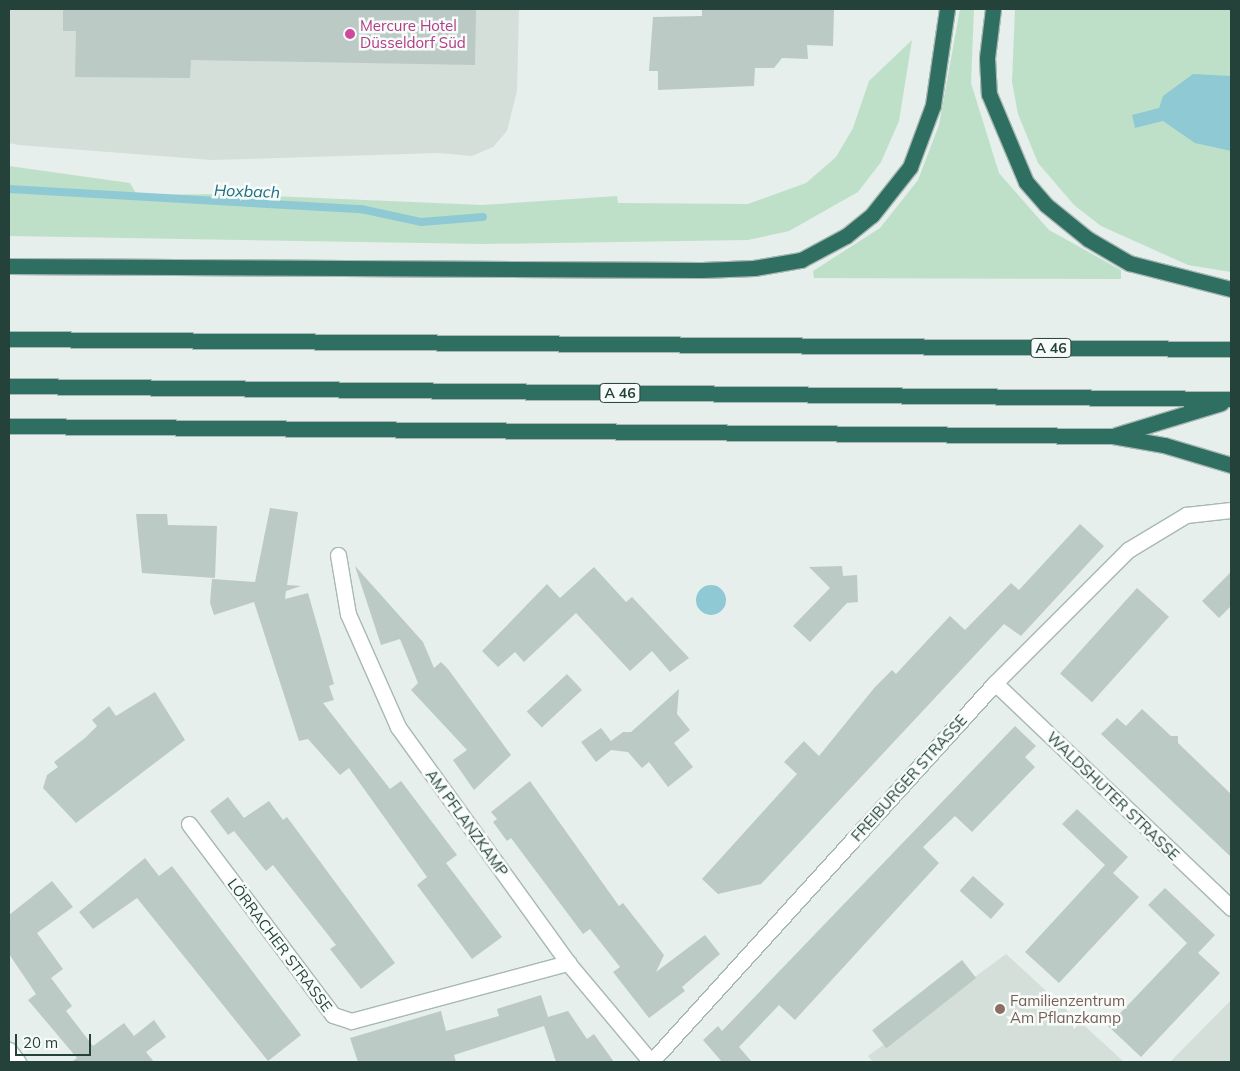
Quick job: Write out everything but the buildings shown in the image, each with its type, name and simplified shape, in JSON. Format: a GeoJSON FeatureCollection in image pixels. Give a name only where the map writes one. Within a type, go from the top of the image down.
{"type":"FeatureCollection","features":[{"type":"Feature","properties":{"kind":"highway"},"geometry":{"type":"LineString","coordinates":[[9,266],[702,270],[754,268],[801,260],[846,236],[872,215],[910,167],[933,105],[947,9]]}},
{"type":"Feature","properties":{"kind":"highway"},"geometry":{"type":"LineString","coordinates":[[993,9],[987,58],[989,94],[1026,182],[1046,205],[1088,239],[1129,263],[1231,289]]}},
{"type":"Feature","properties":{"kind":"highway"},"geometry":{"type":"LineString","coordinates":[[9,262],[41,266]]}},
{"type":"Feature","properties":{"kind":"highway","name":"A 46"},"geometry":{"type":"LineString","coordinates":[[9,339],[1231,349]]}},
{"type":"Feature","properties":{"kind":"highway","name":"A 46"},"geometry":{"type":"LineString","coordinates":[[9,386],[1231,400]]}},
{"type":"Feature","properties":{"kind":"highway"},"geometry":{"type":"LineString","coordinates":[[1112,436],[1231,400]]}},
{"type":"Feature","properties":{"kind":"highway"},"geometry":{"type":"LineString","coordinates":[[9,426],[1112,436],[1164,445],[1231,466]]}},
{"type":"Feature","properties":{"kind":"street","name":"FREIBURGER STRASSE"},"geometry":{"type":"LineString","coordinates":[[651,1062],[995,683],[1128,550],[1186,515],[1231,510]]}},
{"type":"Feature","properties":{"kind":"street","name":"AM PFLANZKAMP"},"geometry":{"type":"LineString","coordinates":[[338,555],[348,614],[398,727],[568,963],[651,1062]]}},
{"type":"Feature","properties":{"kind":"street","name":"WALDSHUTER STRASSE"},"geometry":{"type":"LineString","coordinates":[[995,683],[1231,908]]}},
{"type":"Feature","properties":{"kind":"street","name":"LÖRRACHER STRASSE"},"geometry":{"type":"LineString","coordinates":[[189,824],[332,1016],[351,1021],[568,963]]}},
{"type":"Feature","properties":{"kind":"street"},"geometry":{"type":"LineString","coordinates":[[9,1050],[18,1062]]}},
{"type":"Feature","properties":{"kind":"shaded area"},"geometry":{"type":"Polygon","coordinates":[[[9,9],[519,9],[517,91],[507,131],[493,147],[472,156],[439,153],[212,160],[18,145],[9,143],[9,9]]]}},
{"type":"Feature","properties":{"kind":"shaded area","name":"Familienzentrum Am Pflanzkamp"},"geometry":{"type":"Polygon","coordinates":[[[1006,954],[1124,1062],[873,1062],[868,1056],[1006,954]]]}},
{"type":"Feature","properties":{"kind":"shaded area"},"geometry":{"type":"Polygon","coordinates":[[[1231,1000],[1231,1062],[1170,1062],[1231,1000]]]}},
{"type":"Feature","properties":{"kind":"green space"},"geometry":{"type":"Polygon","coordinates":[[[960,9],[974,9],[971,83],[999,173],[1049,230],[1121,270],[1121,279],[814,278],[813,271],[880,228],[918,180],[939,125],[960,9]]]}},
{"type":"Feature","properties":{"kind":"green space"},"geometry":{"type":"Polygon","coordinates":[[[1015,9],[1231,9],[1231,272],[1188,265],[1101,226],[1074,205],[1038,163],[1018,114],[1012,82],[1015,9]]]}},
{"type":"Feature","properties":{"kind":"green space"},"geometry":{"type":"Polygon","coordinates":[[[912,40],[899,121],[881,162],[858,192],[789,231],[748,240],[484,244],[9,236],[9,166],[130,183],[137,195],[224,194],[482,205],[617,196],[618,203],[748,204],[806,183],[836,157],[853,128],[869,81],[912,40]]]}},
{"type":"Feature","properties":{"kind":"water"},"geometry":{"type":"Polygon","coordinates":[[[1193,74],[1231,76],[1231,151],[1195,143],[1163,121],[1135,128],[1132,115],[1159,108],[1163,96],[1193,74]]]}},
{"type":"Feature","properties":{"kind":"water"},"geometry":{"type":"Polygon","coordinates":[[[711,585],[722,589],[726,600],[722,611],[711,615],[700,611],[696,600],[700,589],[711,585]]]}},
{"type":"Feature","properties":{"kind":"waterway","name":"Hoxbach"},"geometry":{"type":"LineString","coordinates":[[9,189],[361,209],[421,222],[483,217]]}},
{"type":"Feature","properties":{"kind":"place","name":"Mercure Hotel Düsseldorf Süd"},"geometry":{"type":"Point","coordinates":[350,34]}},
{"type":"Feature","properties":{"kind":"place","name":"Familienzentrum Am Pflanzkamp"},"geometry":{"type":"Point","coordinates":[1000,1009]}}]}
